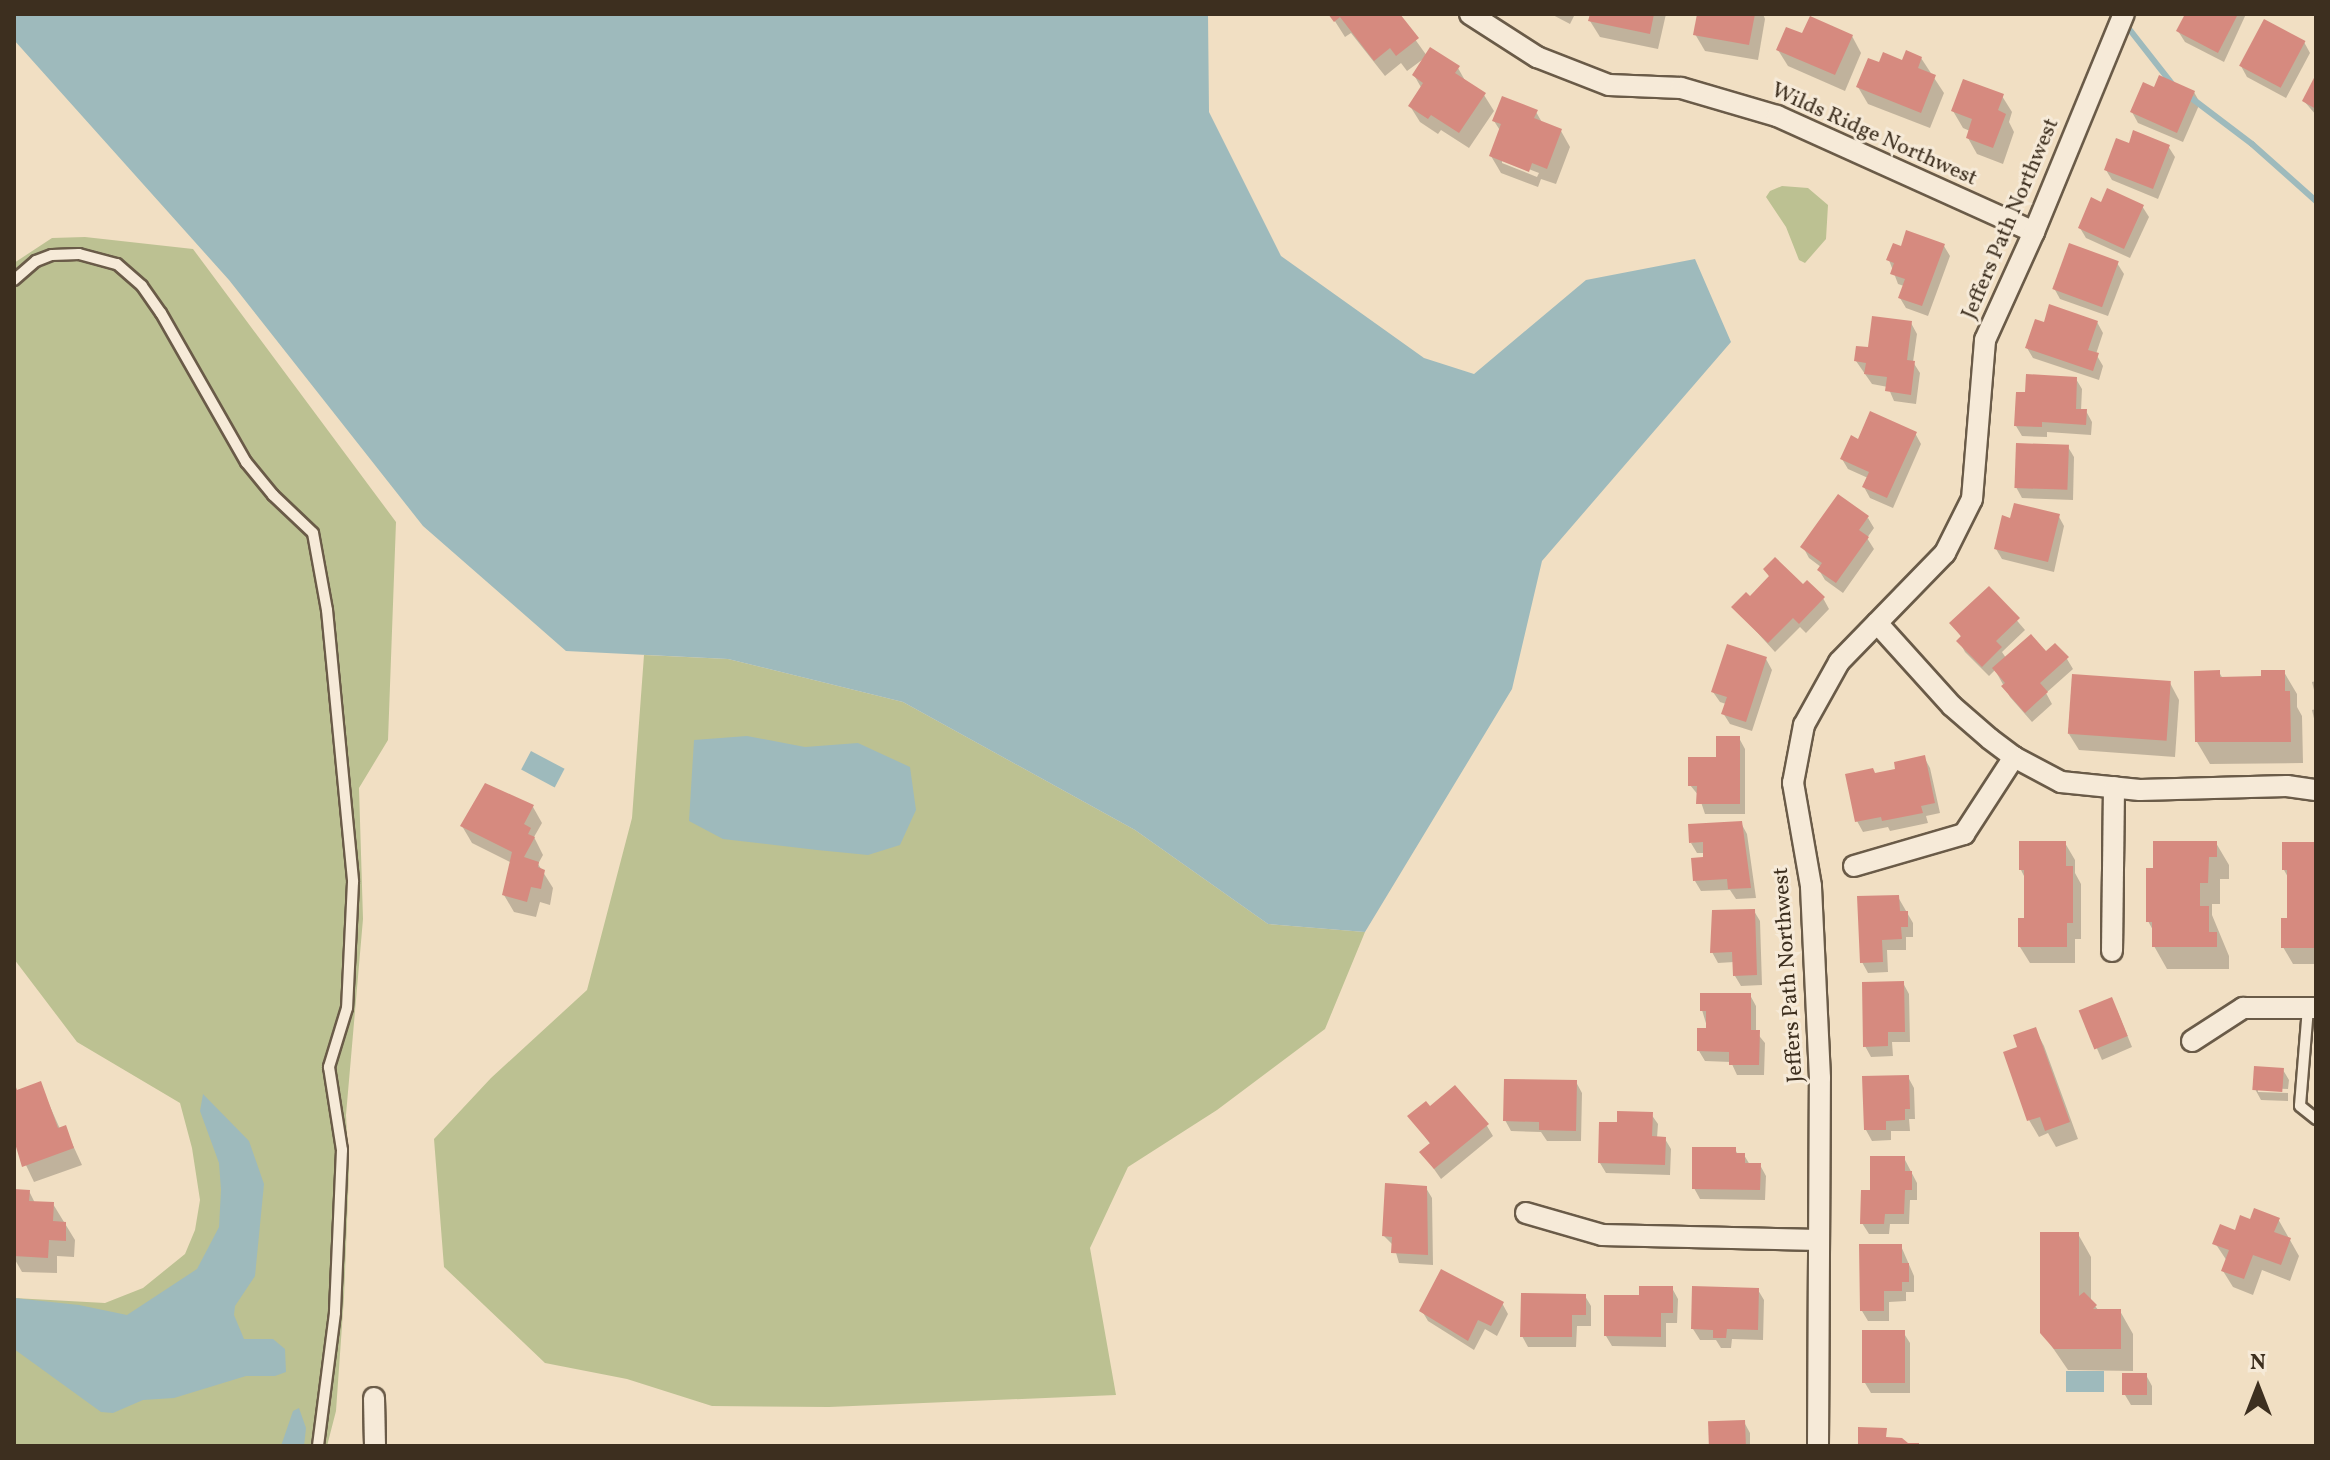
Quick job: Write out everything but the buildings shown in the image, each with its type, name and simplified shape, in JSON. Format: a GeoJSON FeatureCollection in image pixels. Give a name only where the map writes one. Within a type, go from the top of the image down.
{"type":"FeatureCollection","features":[{"type":"Feature","properties":{"kind":"street","name":"Wilds Ridge Northwest"},"geometry":{"type":"LineString","coordinates":[[1470,14],[1537,57],[1609,85],[1681,88],[1777,116],[2034,232]]}},
{"type":"Feature","properties":{"kind":"street","name":"Jeffers Path Northwest"},"geometry":{"type":"LineString","coordinates":[[1818,1446],[1820,1078],[1811,886],[1793,783],[1804,725],[1839,662],[1945,553],[1972,499],[1985,340],[2034,232],[2124,14]]}},
{"type":"Feature","properties":{"kind":"street"},"geometry":{"type":"LineString","coordinates":[[1877,623],[1952,706],[2014,757],[2061,782],[2163,791],[2287,786],[2316,790]]}},
{"type":"Feature","properties":{"kind":"street"},"geometry":{"type":"LineString","coordinates":[[1854,866],[1964,834],[2014,757]]}},
{"type":"Feature","properties":{"kind":"street"},"geometry":{"type":"LineString","coordinates":[[2112,951],[2114,787]]}},
{"type":"Feature","properties":{"kind":"street"},"geometry":{"type":"LineString","coordinates":[[2192,1041],[2243,1008],[2312,1008]]}},
{"type":"Feature","properties":{"kind":"street"},"geometry":{"type":"LineString","coordinates":[[1526,1213],[1602,1235],[1819,1240]]}},
{"type":"Feature","properties":{"kind":"street"},"geometry":{"type":"LineString","coordinates":[[374,1398],[375,1446]]}},
{"type":"Feature","properties":{"kind":"lane"},"geometry":{"type":"LineString","coordinates":[[14,280],[36,261],[52,255],[79,254],[117,264],[142,286],[161,313],[246,462],[273,495],[313,533],[327,610],[353,882],[347,1008],[329,1067],[342,1150],[335,1313],[318,1446]]}},
{"type":"Feature","properties":{"kind":"lane"},"geometry":{"type":"LineString","coordinates":[[2312,1008],[2300,1106],[2316,1119]]}},
{"type":"Feature","properties":{"kind":"green space"},"geometry":{"type":"Polygon","coordinates":[[[1782,186],[1808,188],[1828,205],[1826,239],[1805,263],[1799,260],[1786,227],[1766,197],[1770,191],[1782,186]]]}},
{"type":"Feature","properties":{"kind":"green space"},"geometry":{"type":"Polygon","coordinates":[[[85,237],[193,249],[396,522],[388,740],[359,788],[363,919],[346,1115],[349,1172],[344,1297],[336,1411],[327,1446],[14,1446],[14,1298],[105,1303],[143,1288],[185,1254],[195,1230],[200,1200],[192,1148],[180,1103],[77,1042],[14,959],[14,263],[52,238],[85,237]]]}},
{"type":"Feature","properties":{"kind":"green space"},"geometry":{"type":"Polygon","coordinates":[[[644,655],[728,659],[903,702],[1135,830],[1268,924],[1365,932],[1325,1029],[1217,1110],[1128,1167],[1090,1248],[1116,1395],[829,1407],[712,1406],[627,1379],[545,1363],[444,1267],[434,1139],[491,1078],[587,990],[632,818],[644,655]]]}},
{"type":"Feature","properties":{"kind":"water"},"geometry":{"type":"Polygon","coordinates":[[[14,14],[1208,14],[1209,112],[1281,256],[1424,358],[1474,374],[1586,280],[1695,259],[1731,342],[1542,561],[1512,689],[1365,932],[1268,924],[1135,830],[903,702],[728,659],[566,651],[423,526],[229,280],[14,40],[14,14]]]}},
{"type":"Feature","properties":{"kind":"water"},"geometry":{"type":"Polygon","coordinates":[[[747,736],[805,747],[858,743],[910,767],[916,810],[900,845],[868,855],[817,850],[723,839],[689,821],[694,740],[747,736]]]}},
{"type":"Feature","properties":{"kind":"water"},"geometry":{"type":"Polygon","coordinates":[[[531,751],[565,769],[555,787],[521,770],[531,751]]]}},
{"type":"Feature","properties":{"kind":"water"},"geometry":{"type":"Polygon","coordinates":[[[203,1094],[249,1141],[264,1184],[255,1276],[235,1306],[234,1315],[244,1339],[273,1339],[285,1349],[286,1372],[275,1376],[246,1376],[174,1398],[143,1400],[113,1413],[101,1412],[14,1349],[14,1298],[79,1305],[127,1315],[197,1269],[219,1227],[221,1190],[219,1163],[200,1111],[203,1094]]]}},
{"type":"Feature","properties":{"kind":"water"},"geometry":{"type":"Polygon","coordinates":[[[2066,1371],[2104,1371],[2104,1392],[2066,1392],[2066,1371]]]}},
{"type":"Feature","properties":{"kind":"water"},"geometry":{"type":"Polygon","coordinates":[[[299,1408],[306,1428],[304,1446],[281,1446],[293,1411],[299,1408]]]}},
{"type":"Feature","properties":{"kind":"waterway"},"geometry":{"type":"LineString","coordinates":[[2126,25],[2173,85]]}},
{"type":"Feature","properties":{"kind":"waterway"},"geometry":{"type":"LineString","coordinates":[[2186,94],[2252,144],[2316,201]]}}]}
